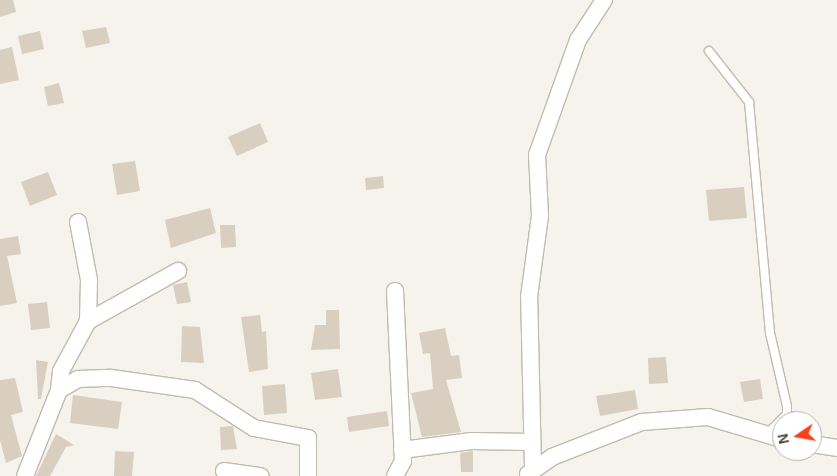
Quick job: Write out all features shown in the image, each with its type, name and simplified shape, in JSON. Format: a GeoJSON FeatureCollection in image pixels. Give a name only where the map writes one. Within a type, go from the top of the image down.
{"type":"FeatureCollection","features":[{"type":"Feature","properties":{"kind":"street"},"geometry":{"type":"LineString","coordinates":[[604,0],[578,40],[537,155],[540,216],[529,298],[530,472],[642,422],[708,417],[772,437]]}},
{"type":"Feature","properties":{"kind":"street"},"geometry":{"type":"LineString","coordinates":[[25,476],[59,390],[61,372],[88,321],[89,280],[78,222]]}},
{"type":"Feature","properties":{"kind":"street"},"geometry":{"type":"LineString","coordinates":[[88,321],[178,271]]}},
{"type":"Feature","properties":{"kind":"street"},"geometry":{"type":"LineString","coordinates":[[395,291],[403,461],[396,476]]}},
{"type":"Feature","properties":{"kind":"street"},"geometry":{"type":"LineString","coordinates":[[59,390],[78,379],[111,378],[195,390],[254,428],[308,438],[308,476]]}},
{"type":"Feature","properties":{"kind":"street"},"geometry":{"type":"LineString","coordinates":[[402,450],[471,441],[531,442]]}},
{"type":"Feature","properties":{"kind":"street"},"geometry":{"type":"LineString","coordinates":[[822,446],[837,448]]}},
{"type":"Feature","properties":{"kind":"street"},"geometry":{"type":"LineString","coordinates":[[224,472],[261,476]]}},
{"type":"Feature","properties":{"kind":"lane"},"geometry":{"type":"LineString","coordinates":[[709,50],[748,102],[770,333],[787,406],[787,414],[766,436]]}},
{"type":"Feature","properties":{"kind":"building"},"geometry":{"type":"Polygon","coordinates":[[[0,0],[13,0],[16,12],[0,17],[0,0]]]}},
{"type":"Feature","properties":{"kind":"building"},"geometry":{"type":"Polygon","coordinates":[[[106,27],[110,43],[86,48],[82,31],[106,27]]]}},
{"type":"Feature","properties":{"kind":"building"},"geometry":{"type":"Polygon","coordinates":[[[40,31],[44,49],[22,54],[18,36],[40,31]]]}},
{"type":"Feature","properties":{"kind":"building"},"geometry":{"type":"Polygon","coordinates":[[[12,47],[19,80],[0,84],[0,50],[12,47]]]}},
{"type":"Feature","properties":{"kind":"building"},"geometry":{"type":"Polygon","coordinates":[[[59,83],[64,103],[48,106],[44,87],[59,83]]]}},
{"type":"Feature","properties":{"kind":"building"},"geometry":{"type":"Polygon","coordinates":[[[260,123],[268,142],[237,156],[228,137],[260,123]]]}},
{"type":"Feature","properties":{"kind":"building"},"geometry":{"type":"Polygon","coordinates":[[[135,161],[140,191],[117,195],[112,164],[135,161]]]}},
{"type":"Feature","properties":{"kind":"building"},"geometry":{"type":"Polygon","coordinates":[[[48,172],[57,195],[30,206],[21,182],[48,172]]]}},
{"type":"Feature","properties":{"kind":"building"},"geometry":{"type":"Polygon","coordinates":[[[383,176],[384,188],[366,190],[365,178],[383,176]]]}},
{"type":"Feature","properties":{"kind":"building"},"geometry":{"type":"Polygon","coordinates":[[[744,187],[747,218],[709,221],[706,190],[744,187]]]}},
{"type":"Feature","properties":{"kind":"building"},"geometry":{"type":"Polygon","coordinates":[[[210,208],[216,233],[171,248],[165,220],[210,208]]]}},
{"type":"Feature","properties":{"kind":"building"},"geometry":{"type":"Polygon","coordinates":[[[220,225],[235,225],[236,247],[221,248],[220,225]]]}},
{"type":"Feature","properties":{"kind":"building"},"geometry":{"type":"Polygon","coordinates":[[[18,236],[21,254],[7,256],[17,303],[0,306],[0,239],[18,236]]]}},
{"type":"Feature","properties":{"kind":"building"},"geometry":{"type":"Polygon","coordinates":[[[187,282],[191,302],[177,304],[173,285],[187,282]]]}},
{"type":"Feature","properties":{"kind":"building"},"geometry":{"type":"Polygon","coordinates":[[[47,302],[50,328],[31,330],[28,304],[47,302]]]}},
{"type":"Feature","properties":{"kind":"building"},"geometry":{"type":"Polygon","coordinates":[[[326,310],[339,310],[340,349],[311,350],[315,325],[326,325],[326,310]]]}},
{"type":"Feature","properties":{"kind":"building"},"geometry":{"type":"Polygon","coordinates":[[[260,315],[262,332],[266,331],[268,369],[249,372],[241,317],[260,315]]]}},
{"type":"Feature","properties":{"kind":"building"},"geometry":{"type":"Polygon","coordinates":[[[182,326],[200,327],[204,363],[181,362],[182,326]]]}},
{"type":"Feature","properties":{"kind":"building"},"geometry":{"type":"Polygon","coordinates":[[[445,328],[451,356],[459,355],[462,378],[446,380],[461,432],[422,437],[411,393],[433,389],[430,353],[423,354],[419,333],[445,328]]]}},
{"type":"Feature","properties":{"kind":"building"},"geometry":{"type":"Polygon","coordinates":[[[666,357],[668,383],[649,384],[648,358],[666,357]]]}},
{"type":"Feature","properties":{"kind":"building"},"geometry":{"type":"Polygon","coordinates":[[[36,360],[48,362],[41,399],[38,399],[36,360]]]}},
{"type":"Feature","properties":{"kind":"building"},"geometry":{"type":"Polygon","coordinates":[[[338,369],[342,397],[315,400],[311,373],[338,369]]]}},
{"type":"Feature","properties":{"kind":"building"},"geometry":{"type":"Polygon","coordinates":[[[15,378],[23,412],[11,415],[22,456],[6,463],[0,440],[0,380],[15,378]]]}},
{"type":"Feature","properties":{"kind":"building"},"geometry":{"type":"Polygon","coordinates":[[[760,379],[763,399],[744,402],[740,382],[760,379]]]}},
{"type":"Feature","properties":{"kind":"building"},"geometry":{"type":"Polygon","coordinates":[[[285,384],[287,413],[264,415],[262,386],[285,384]]]}},
{"type":"Feature","properties":{"kind":"building"},"geometry":{"type":"Polygon","coordinates":[[[635,390],[638,409],[600,416],[596,396],[635,390]]]}},
{"type":"Feature","properties":{"kind":"building"},"geometry":{"type":"Polygon","coordinates":[[[73,395],[122,402],[118,429],[70,423],[73,395]]]}},
{"type":"Feature","properties":{"kind":"building"},"geometry":{"type":"Polygon","coordinates":[[[387,411],[389,426],[349,432],[347,417],[387,411]]]}},
{"type":"Feature","properties":{"kind":"building"},"geometry":{"type":"Polygon","coordinates":[[[233,426],[237,449],[221,450],[220,427],[233,426]]]}},
{"type":"Feature","properties":{"kind":"building"},"geometry":{"type":"Polygon","coordinates":[[[56,434],[74,445],[66,447],[50,476],[36,476],[56,434]]]}},
{"type":"Feature","properties":{"kind":"building"},"geometry":{"type":"Polygon","coordinates":[[[115,451],[134,452],[132,476],[114,476],[115,451]]]}},
{"type":"Feature","properties":{"kind":"building"},"geometry":{"type":"Polygon","coordinates":[[[473,451],[473,472],[461,472],[460,453],[473,451]]]}}]}
